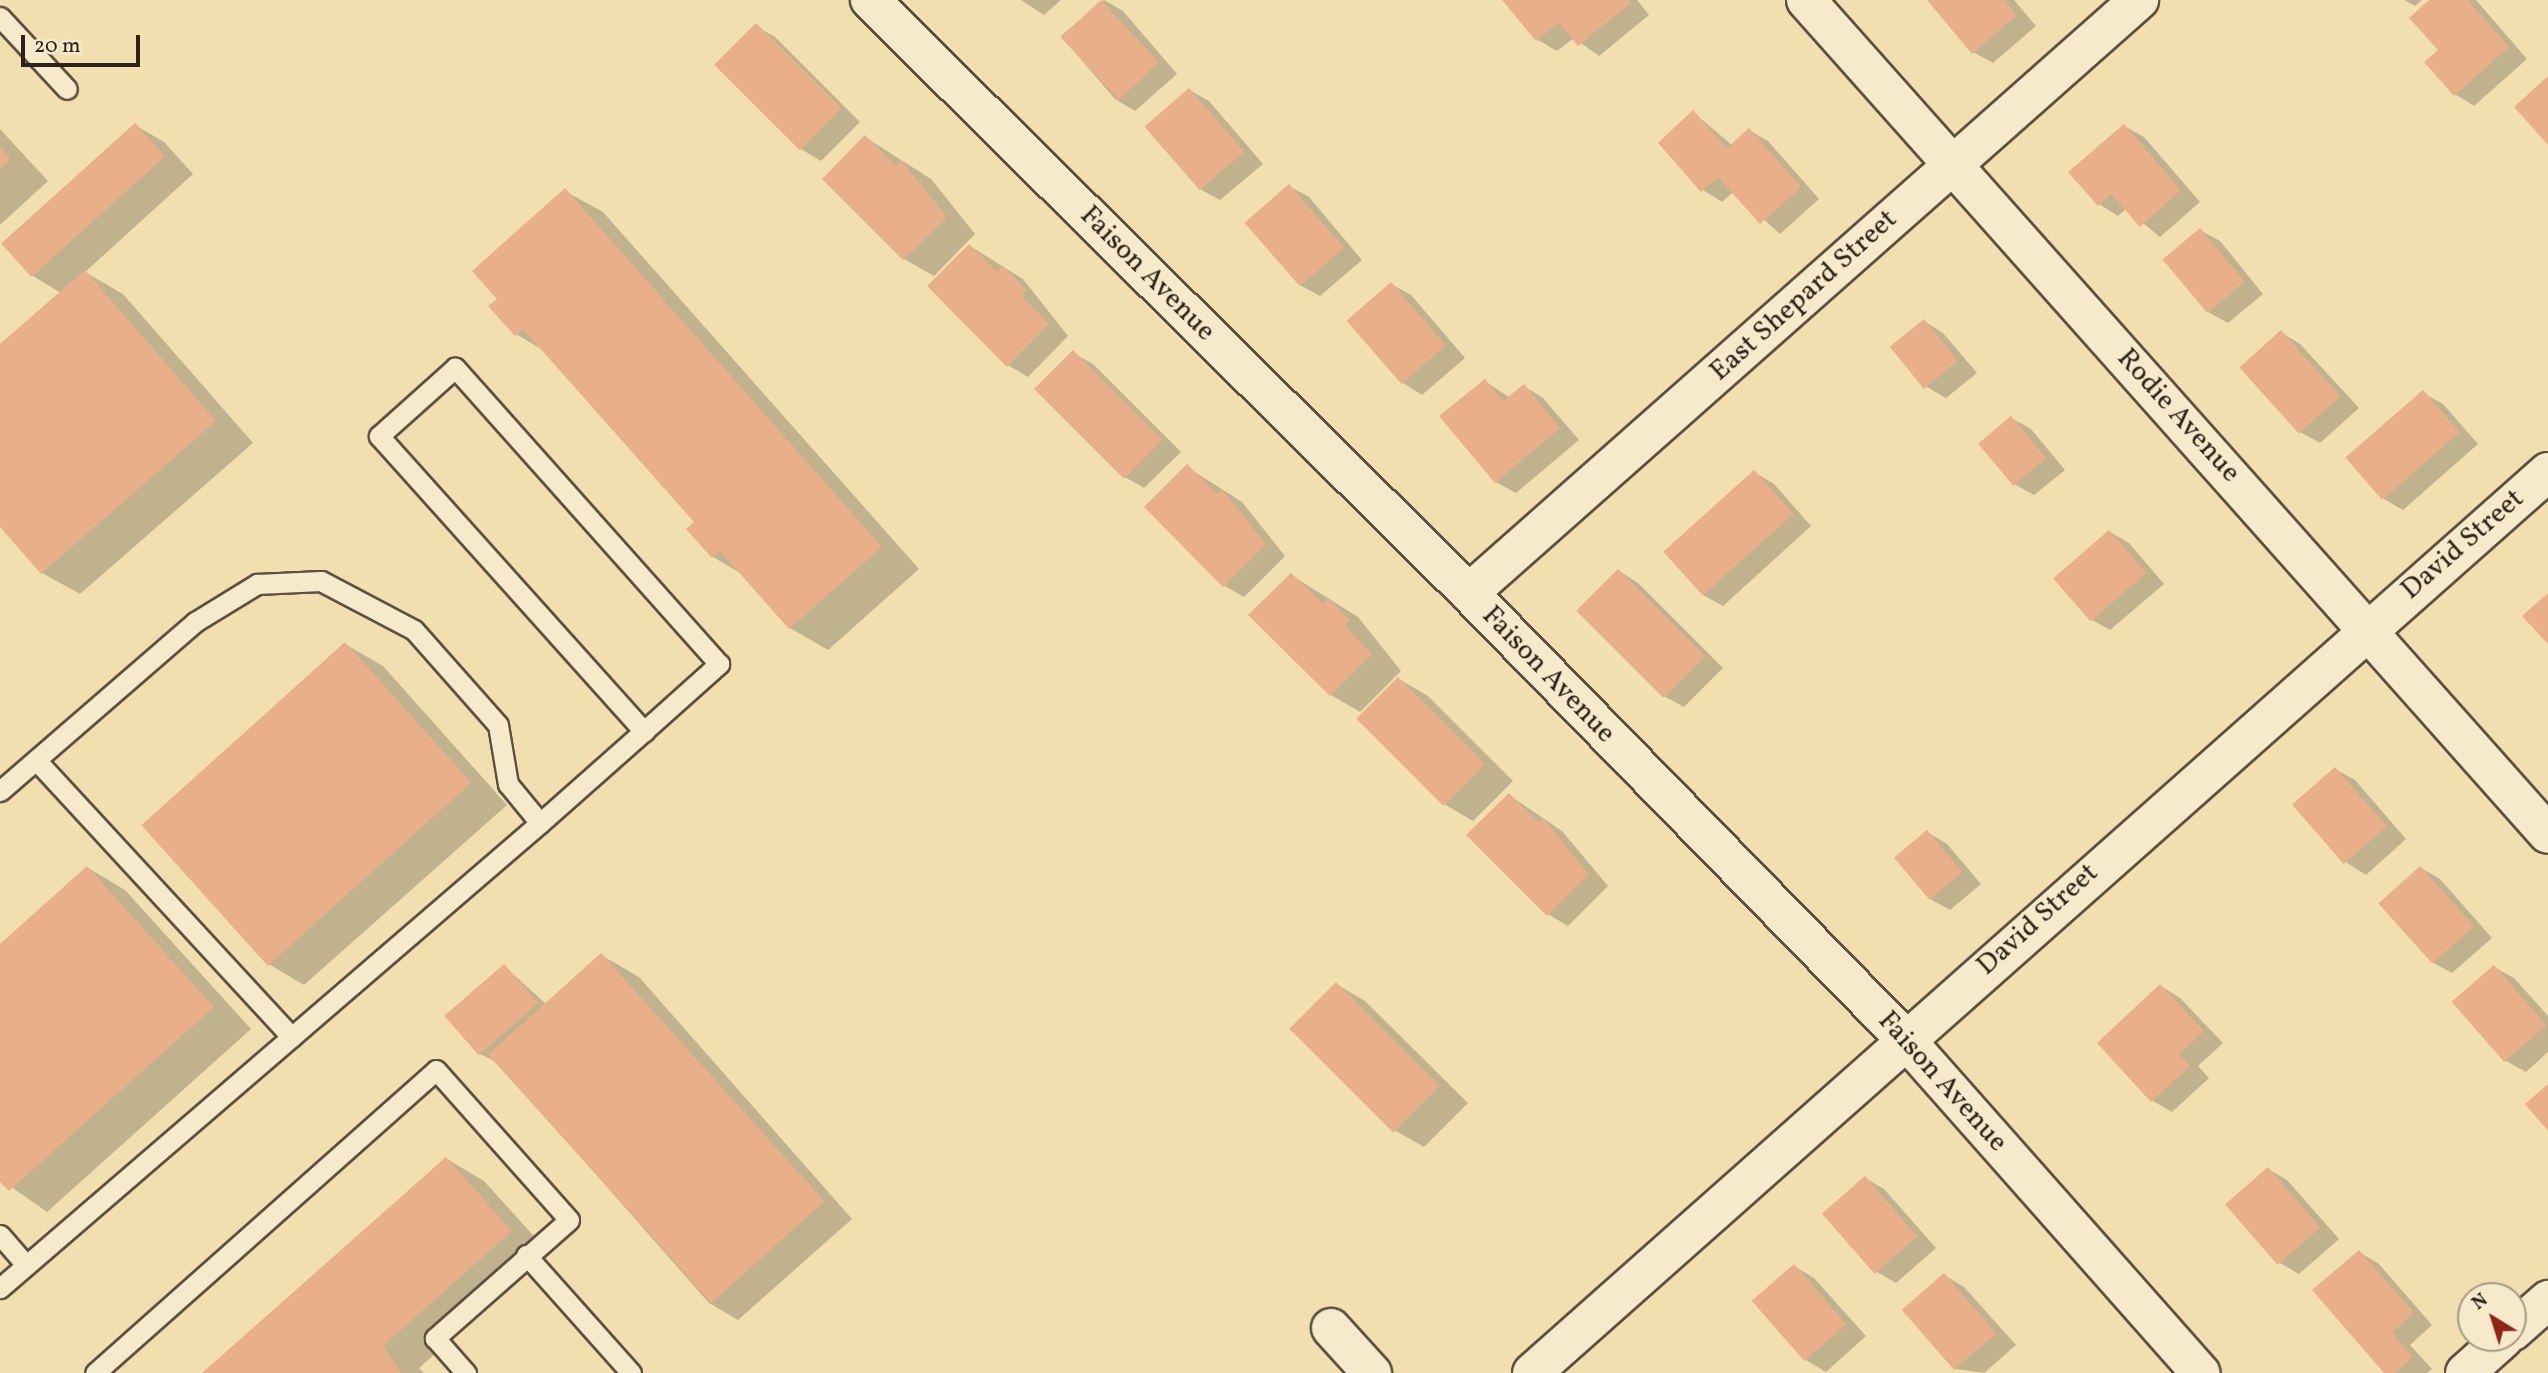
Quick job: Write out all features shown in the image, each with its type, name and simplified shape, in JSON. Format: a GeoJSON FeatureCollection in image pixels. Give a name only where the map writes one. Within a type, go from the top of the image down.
{"type":"FeatureCollection","features":[{"type":"Feature","properties":{"kind":"street","name":"Faison Avenue"},"geometry":{"type":"LineString","coordinates":[[870,0],[1469,593],[1905,1039],[2200,1373]]}},
{"type":"Feature","properties":{"kind":"street","name":"Rodie Avenue"},"geometry":{"type":"LineString","coordinates":[[1806,0],[2368,628],[2548,834]]}},
{"type":"Feature","properties":{"kind":"street","name":"East Shepard Street"},"geometry":{"type":"LineString","coordinates":[[1469,593],[2139,0]]}},
{"type":"Feature","properties":{"kind":"street","name":"David Street"},"geometry":{"type":"LineString","coordinates":[[1532,1373],[2368,628],[2548,472]]}},
{"type":"Feature","properties":{"kind":"street"},"geometry":{"type":"LineString","coordinates":[[2527,1319],[2548,1300]]}},
{"type":"Feature","properties":{"kind":"street"},"geometry":{"type":"LineString","coordinates":[[1331,1328],[1371,1373]]}},
{"type":"Feature","properties":{"kind":"street"},"geometry":{"type":"LineString","coordinates":[[2465,1373],[2488,1352]]}},
{"type":"Feature","properties":{"kind":"lane"},"geometry":{"type":"LineString","coordinates":[[0,17],[67,89]]}},
{"type":"Feature","properties":{"kind":"lane"},"geometry":{"type":"LineString","coordinates":[[0,1288],[540,823],[643,732],[719,664],[455,368],[379,436],[643,732]]}},
{"type":"Feature","properties":{"kind":"lane"},"geometry":{"type":"LineString","coordinates":[[0,791],[195,622],[257,584],[321,581],[414,630],[498,725],[508,784],[540,823]]}},
{"type":"Feature","properties":{"kind":"lane"},"geometry":{"type":"LineString","coordinates":[[36,760],[292,1037]]}},
{"type":"Feature","properties":{"kind":"lane"},"geometry":{"type":"LineString","coordinates":[[95,1373],[436,1070],[569,1220],[526,1255],[435,1338],[466,1373]]}},
{"type":"Feature","properties":{"kind":"lane"},"geometry":{"type":"LineString","coordinates":[[0,1235],[26,1265]]}},
{"type":"Feature","properties":{"kind":"lane"},"geometry":{"type":"LineString","coordinates":[[526,1255],[631,1373]]}},
{"type":"Feature","properties":{"kind":"building"},"geometry":{"type":"Polygon","coordinates":[[[1101,0],[1159,62],[1119,100],[1061,38],[1101,0]]]}},
{"type":"Feature","properties":{"kind":"building"},"geometry":{"type":"Polygon","coordinates":[[[1502,0],[1628,0],[1631,3],[1578,46],[1559,23],[1536,41],[1502,0]]]}},
{"type":"Feature","properties":{"kind":"building"},"geometry":{"type":"Polygon","coordinates":[[[1927,0],[2005,0],[2017,15],[1972,54],[1927,0]]]}},
{"type":"Feature","properties":{"kind":"building"},"geometry":{"type":"Polygon","coordinates":[[[2429,0],[2468,0],[2509,47],[2454,96],[2424,62],[2438,50],[2409,18],[2429,0]]]}},
{"type":"Feature","properties":{"kind":"building"},"geometry":{"type":"Polygon","coordinates":[[[756,23],[842,109],[800,150],[714,65],[756,23]]]}},
{"type":"Feature","properties":{"kind":"building"},"geometry":{"type":"Polygon","coordinates":[[[2548,76],[2548,145],[2514,107],[2548,76]]]}},
{"type":"Feature","properties":{"kind":"building"},"geometry":{"type":"Polygon","coordinates":[[[1189,88],[1244,151],[1200,190],[1144,127],[1189,88]]]}},
{"type":"Feature","properties":{"kind":"building"},"geometry":{"type":"Polygon","coordinates":[[[1693,110],[1727,148],[1749,128],[1801,187],[1760,224],[1718,177],[1701,192],[1658,143],[1693,110]]]}},
{"type":"Feature","properties":{"kind":"building"},"geometry":{"type":"Polygon","coordinates":[[[135,123],[165,156],[31,277],[1,243],[135,123]]]}},
{"type":"Feature","properties":{"kind":"building"},"geometry":{"type":"Polygon","coordinates":[[[2124,124],[2181,190],[2140,227],[2111,194],[2098,206],[2068,172],[2124,124]]]}},
{"type":"Feature","properties":{"kind":"building"},"geometry":{"type":"Polygon","coordinates":[[[865,135],[896,166],[901,160],[947,217],[903,260],[822,179],[865,135]]]}},
{"type":"Feature","properties":{"kind":"building"},"geometry":{"type":"Polygon","coordinates":[[[0,146],[11,159],[0,169],[0,146]]]}},
{"type":"Feature","properties":{"kind":"building"},"geometry":{"type":"Polygon","coordinates":[[[1289,184],[1344,247],[1300,286],[1244,223],[1289,184]]]}},
{"type":"Feature","properties":{"kind":"building"},"geometry":{"type":"Polygon","coordinates":[[[565,188],[882,547],[789,629],[720,551],[712,558],[686,529],[694,522],[523,329],[515,336],[488,306],[497,299],[472,271],[565,188]]]}},
{"type":"Feature","properties":{"kind":"building"},"geometry":{"type":"Polygon","coordinates":[[[2200,228],[2245,282],[2207,313],[2162,259],[2200,228]]]}},
{"type":"Feature","properties":{"kind":"building"},"geometry":{"type":"Polygon","coordinates":[[[969,244],[997,272],[1003,266],[1027,290],[1021,296],[1049,324],[1007,367],[927,286],[969,244]]]}},
{"type":"Feature","properties":{"kind":"building"},"geometry":{"type":"Polygon","coordinates":[[[85,270],[216,421],[41,574],[0,527],[0,344],[85,270]]]}},
{"type":"Feature","properties":{"kind":"building"},"geometry":{"type":"Polygon","coordinates":[[[1391,282],[1446,345],[1402,384],[1346,321],[1391,282]]]}},
{"type":"Feature","properties":{"kind":"building"},"geometry":{"type":"Polygon","coordinates":[[[1924,319],[1958,361],[1924,389],[1890,347],[1924,319]]]}},
{"type":"Feature","properties":{"kind":"building"},"geometry":{"type":"Polygon","coordinates":[[[2281,330],[2341,396],[2299,434],[2239,367],[2281,330]]]}},
{"type":"Feature","properties":{"kind":"building"},"geometry":{"type":"Polygon","coordinates":[[[1073,350],[1163,440],[1124,479],[1034,389],[1073,350]]]}},
{"type":"Feature","properties":{"kind":"building"},"geometry":{"type":"Polygon","coordinates":[[[1485,379],[1503,401],[1524,384],[1560,428],[1495,483],[1439,416],[1485,379]]]}},
{"type":"Feature","properties":{"kind":"building"},"geometry":{"type":"Polygon","coordinates":[[[2423,390],[2460,432],[2382,500],[2345,458],[2423,390]]]}},
{"type":"Feature","properties":{"kind":"building"},"geometry":{"type":"Polygon","coordinates":[[[2011,416],[2046,458],[2013,486],[1978,444],[2011,416]]]}},
{"type":"Feature","properties":{"kind":"building"},"geometry":{"type":"Polygon","coordinates":[[[1187,464],[1217,494],[1222,489],[1266,544],[1223,587],[1144,507],[1187,464]]]}},
{"type":"Feature","properties":{"kind":"building"},"geometry":{"type":"Polygon","coordinates":[[[1754,470],[1793,514],[1703,595],[1663,552],[1754,470]]]}},
{"type":"Feature","properties":{"kind":"building"},"geometry":{"type":"Polygon","coordinates":[[[2109,530],[2146,573],[2091,622],[2053,579],[2109,530]]]}},
{"type":"Feature","properties":{"kind":"building"},"geometry":{"type":"Polygon","coordinates":[[[1618,569],[1705,656],[1663,698],[1576,611],[1618,569]]]}},
{"type":"Feature","properties":{"kind":"building"},"geometry":{"type":"Polygon","coordinates":[[[1291,573],[1323,604],[1328,598],[1350,620],[1345,626],[1372,654],[1330,696],[1248,615],[1291,573]]]}},
{"type":"Feature","properties":{"kind":"building"},"geometry":{"type":"Polygon","coordinates":[[[2548,593],[2548,644],[2522,616],[2548,593]]]}},
{"type":"Feature","properties":{"kind":"building"},"geometry":{"type":"Polygon","coordinates":[[[345,642],[471,782],[268,966],[141,825],[345,642]]]}},
{"type":"Feature","properties":{"kind":"building"},"geometry":{"type":"Polygon","coordinates":[[[1398,677],[1485,764],[1443,806],[1356,719],[1398,677]]]}},
{"type":"Feature","properties":{"kind":"building"},"geometry":{"type":"Polygon","coordinates":[[[2335,767],[2387,827],[2344,864],[2292,804],[2335,767]]]}},
{"type":"Feature","properties":{"kind":"building"},"geometry":{"type":"Polygon","coordinates":[[[1509,793],[1538,822],[1543,818],[1589,874],[1547,916],[1466,835],[1509,793]]]}},
{"type":"Feature","properties":{"kind":"building"},"geometry":{"type":"Polygon","coordinates":[[[1927,830],[1962,872],[1929,900],[1894,858],[1927,830]]]}},
{"type":"Feature","properties":{"kind":"building"},"geometry":{"type":"Polygon","coordinates":[[[87,866],[214,1007],[9,1191],[0,1182],[0,944],[87,866]]]}},
{"type":"Feature","properties":{"kind":"building"},"geometry":{"type":"Polygon","coordinates":[[[2420,866],[2474,926],[2433,964],[2378,903],[2420,866]]]}},
{"type":"Feature","properties":{"kind":"building"},"geometry":{"type":"Polygon","coordinates":[[[601,953],[824,1201],[712,1303],[488,1055],[601,953]]]}},
{"type":"Feature","properties":{"kind":"building"},"geometry":{"type":"Polygon","coordinates":[[[504,964],[538,1003],[478,1055],[444,1016],[504,964]]]}},
{"type":"Feature","properties":{"kind":"building"},"geometry":{"type":"Polygon","coordinates":[[[2494,965],[2546,1025],[2504,1062],[2452,1002],[2494,965]]]}},
{"type":"Feature","properties":{"kind":"building"},"geometry":{"type":"Polygon","coordinates":[[[1336,982],[1440,1086],[1393,1133],[1289,1029],[1336,982]]]}},
{"type":"Feature","properties":{"kind":"building"},"geometry":{"type":"Polygon","coordinates":[[[2160,984],[2204,1031],[2179,1054],[2190,1066],[2151,1102],[2097,1043],[2160,984]]]}},
{"type":"Feature","properties":{"kind":"building"},"geometry":{"type":"Polygon","coordinates":[[[2548,1084],[2548,1131],[2525,1104],[2548,1084]]]}},
{"type":"Feature","properties":{"kind":"building"},"geometry":{"type":"Polygon","coordinates":[[[446,1157],[512,1231],[383,1346],[401,1373],[202,1373],[446,1157]]]}},
{"type":"Feature","properties":{"kind":"building"},"geometry":{"type":"Polygon","coordinates":[[[2268,1167],[2320,1227],[2277,1265],[2225,1204],[2268,1167]]]}},
{"type":"Feature","properties":{"kind":"building"},"geometry":{"type":"Polygon","coordinates":[[[1865,1176],[1917,1236],[1874,1274],[1822,1213],[1865,1176]]]}},
{"type":"Feature","properties":{"kind":"building"},"geometry":{"type":"Polygon","coordinates":[[[2359,1250],[2414,1313],[2392,1333],[2413,1357],[2395,1373],[2384,1373],[2312,1290],[2359,1250]]]}},
{"type":"Feature","properties":{"kind":"building"},"geometry":{"type":"Polygon","coordinates":[[[1794,1264],[1846,1324],[1804,1361],[1752,1301],[1794,1264]]]}},
{"type":"Feature","properties":{"kind":"building"},"geometry":{"type":"Polygon","coordinates":[[[1944,1273],[1996,1333],[1954,1370],[1902,1310],[1944,1273]]]}}]}
